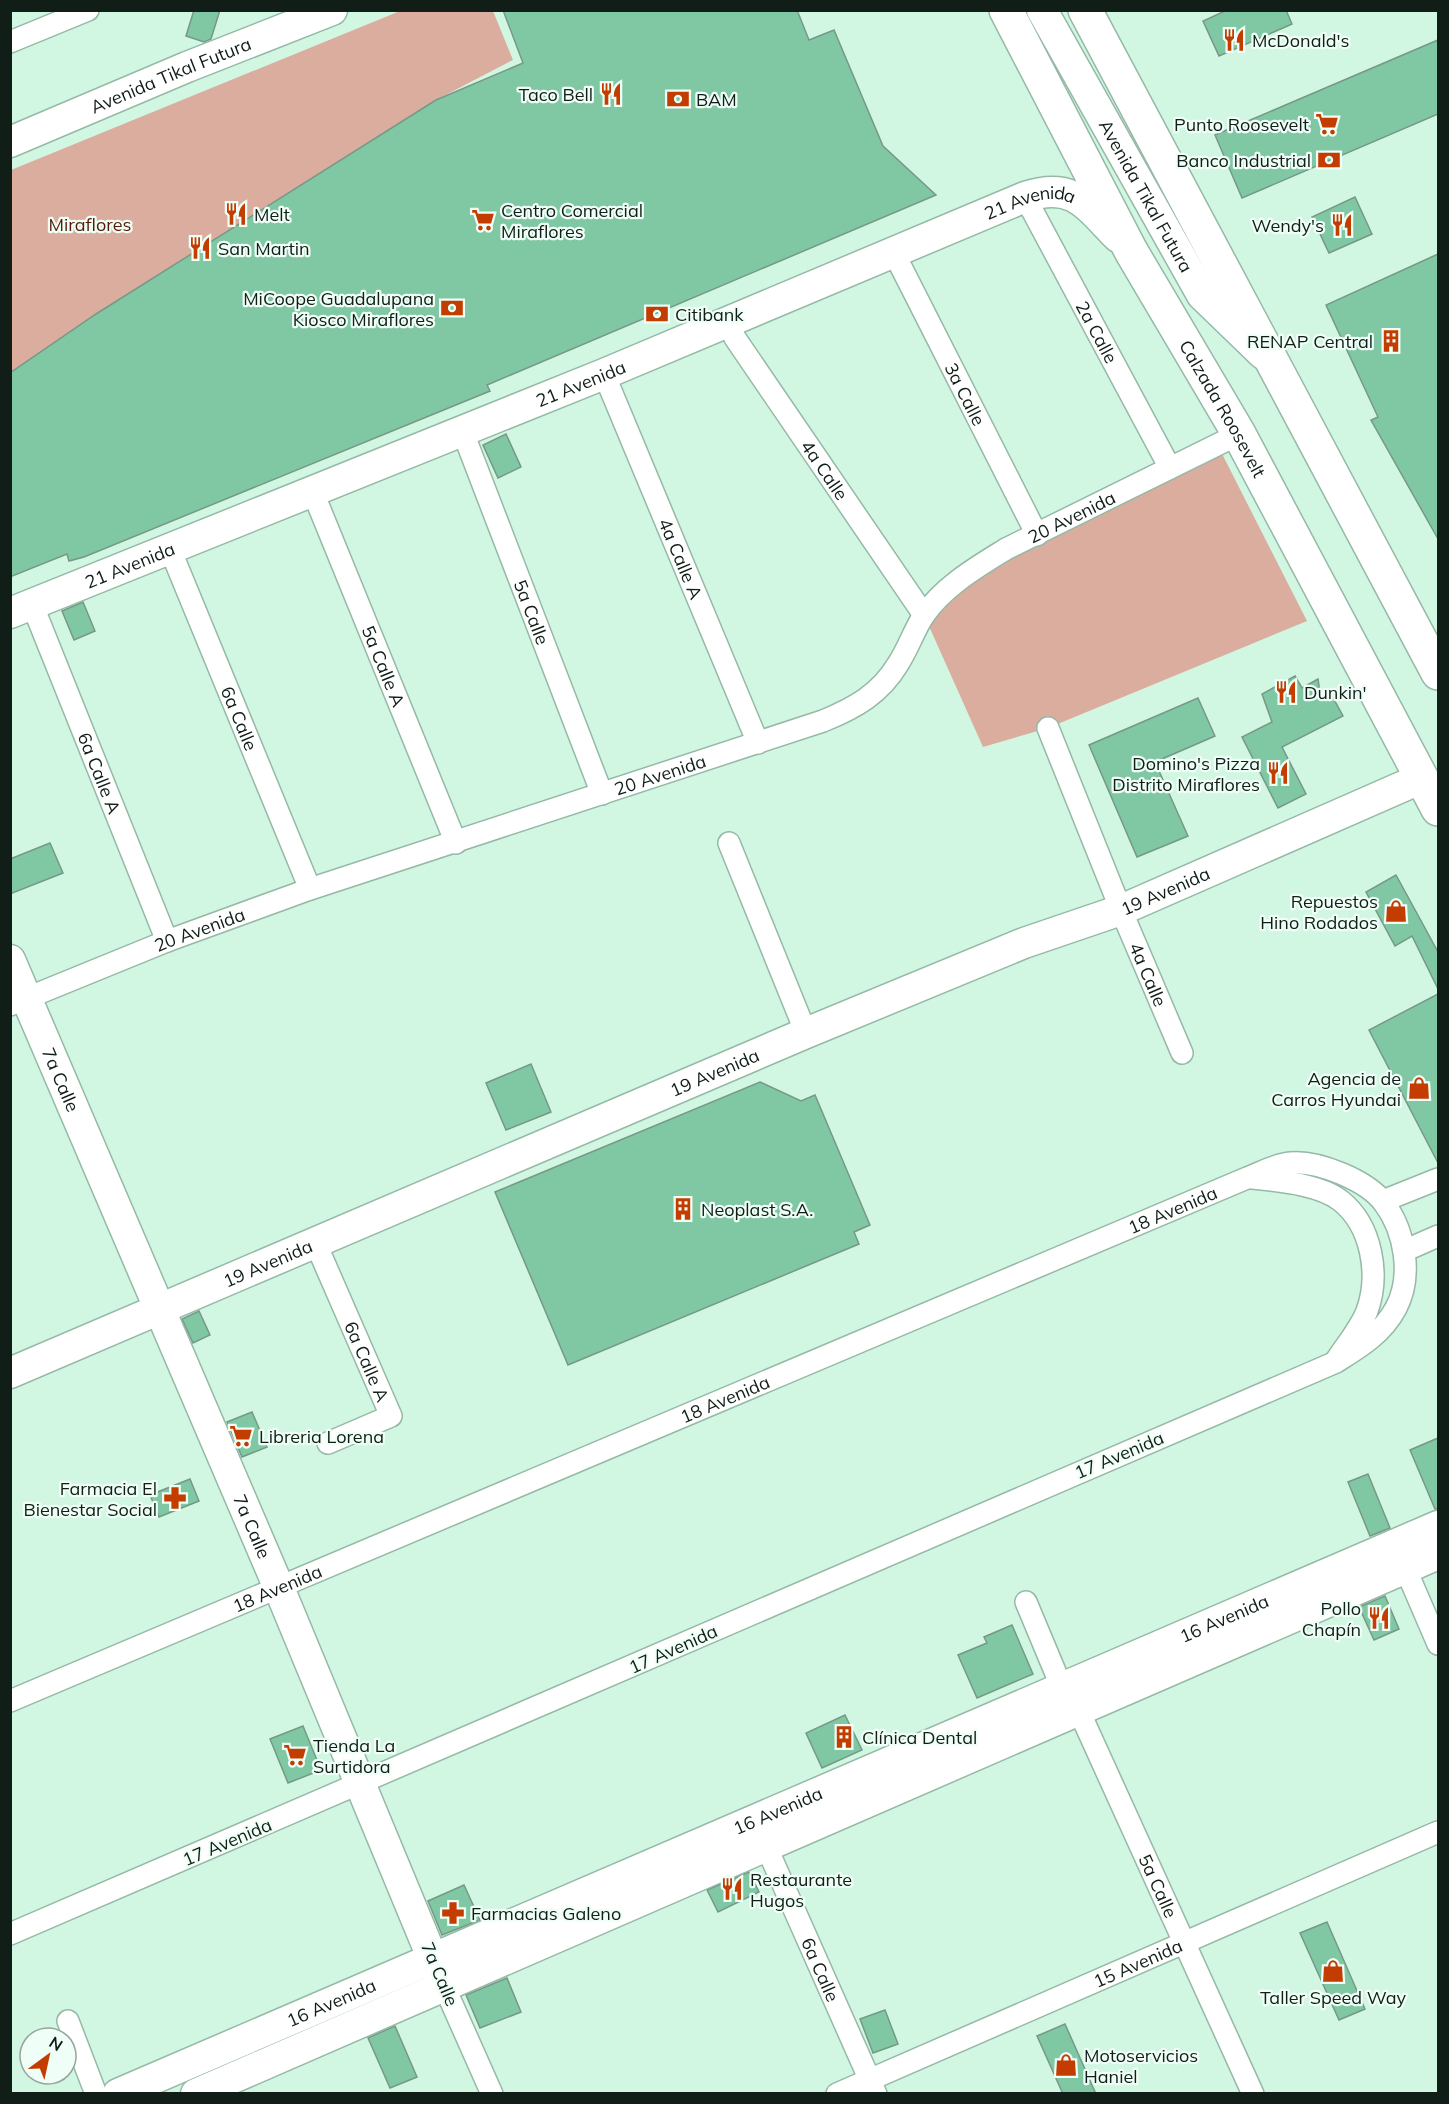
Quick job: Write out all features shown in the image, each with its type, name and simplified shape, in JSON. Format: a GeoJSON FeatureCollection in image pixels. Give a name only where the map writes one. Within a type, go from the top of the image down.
{"type":"FeatureCollection","features":[{"type":"Feature","properties":{"kind":"highway","name":"Calzada Roosevelt"},"geometry":{"type":"LineString","coordinates":[[1006,10],[1131,251],[1239,434],[1438,809]]}},
{"type":"Feature","properties":{"kind":"highway"},"geometry":{"type":"LineString","coordinates":[[1085,10],[1438,673]]}},
{"type":"Feature","properties":{"kind":"street"},"geometry":{"type":"LineString","coordinates":[[10,42],[88,10]]}},
{"type":"Feature","properties":{"kind":"street","name":"Avenida Tikal Futura"},"geometry":{"type":"LineString","coordinates":[[10,142],[187,67],[332,10]]}},
{"type":"Feature","properties":{"kind":"street","name":"Avenida Tikal Futura"},"geometry":{"type":"LineString","coordinates":[[1042,10],[1203,295],[1273,363]]}},
{"type":"Feature","properties":{"kind":"street","name":"21 Avenida"},"geometry":{"type":"LineString","coordinates":[[21,608],[604,374],[1025,196],[1045,190],[1061,190],[1079,197],[1131,251]]}},
{"type":"Feature","properties":{"kind":"street","name":"2a Calle"},"geometry":{"type":"LineString","coordinates":[[1025,196],[1170,468]]}},
{"type":"Feature","properties":{"kind":"street","name":"3a Calle"},"geometry":{"type":"LineString","coordinates":[[894,253],[1037,535]]}},
{"type":"Feature","properties":{"kind":"street","name":"4a Calle"},"geometry":{"type":"LineString","coordinates":[[728,322],[735,338],[924,615]]}},
{"type":"Feature","properties":{"kind":"street","name":"4a Calle A"},"geometry":{"type":"LineString","coordinates":[[604,374],[758,742]]}},
{"type":"Feature","properties":{"kind":"street","name":"5a Calle"},"geometry":{"type":"LineString","coordinates":[[462,430],[602,794]]}},
{"type":"Feature","properties":{"kind":"street","name":"20 Avenida"},"geometry":{"type":"LineString","coordinates":[[19,1002],[167,940],[310,889],[456,843],[845,712],[879,691],[898,665],[924,615],[971,570],[1239,434]]}},
{"type":"Feature","properties":{"kind":"street","name":"5a Calle A"},"geometry":{"type":"LineString","coordinates":[[312,490],[456,843]]}},
{"type":"Feature","properties":{"kind":"street","name":"6a Calle"},"geometry":{"type":"LineString","coordinates":[[170,549],[310,889]]}},
{"type":"Feature","properties":{"kind":"street","name":"6a Calle A"},"geometry":{"type":"LineString","coordinates":[[21,608],[167,940]]}},
{"type":"Feature","properties":{"kind":"street","name":"4a Calle"},"geometry":{"type":"LineString","coordinates":[[1048,728],[1121,910],[1182,1053]]}},
{"type":"Feature","properties":{"kind":"street","name":"19 Avenida"},"geometry":{"type":"LineString","coordinates":[[10,1373],[806,1033],[1024,943],[1121,910],[1422,778]]}},
{"type":"Feature","properties":{"kind":"street"},"geometry":{"type":"LineString","coordinates":[[729,843],[806,1033]]}},
{"type":"Feature","properties":{"kind":"street","name":"7a Calle"},"geometry":{"type":"LineString","coordinates":[[10,960],[19,1002],[159,1311],[279,1588],[444,1986],[492,2094]]}},
{"type":"Feature","properties":{"kind":"street","name":"18 Avenida"},"geometry":{"type":"LineString","coordinates":[[10,1701],[1247,1178],[1290,1163],[1330,1168],[1359,1183],[1383,1202]]}},
{"type":"Feature","properties":{"kind":"street"},"geometry":{"type":"LineString","coordinates":[[1247,1178],[1302,1184],[1340,1200],[1366,1233],[1374,1271],[1366,1311],[1336,1362]]}},
{"type":"Feature","properties":{"kind":"street"},"geometry":{"type":"LineString","coordinates":[[1383,1202],[1438,1179]]}},
{"type":"Feature","properties":{"kind":"street","name":"17 Avenida"},"geometry":{"type":"LineString","coordinates":[[10,1934],[361,1785],[1336,1362],[1372,1339],[1396,1307],[1405,1278],[1404,1251],[1396,1224],[1383,1202]]}},
{"type":"Feature","properties":{"kind":"street"},"geometry":{"type":"LineString","coordinates":[[1404,1251],[1438,1236]]}},
{"type":"Feature","properties":{"kind":"street","name":"6a Calle A"},"geometry":{"type":"LineString","coordinates":[[316,1244],[391,1416],[328,1443]]}},
{"type":"Feature","properties":{"kind":"street","name":"16 Avenida"},"geometry":{"type":"LineString","coordinates":[[118,2094],[432,1957],[1071,1699],[1400,1556],[1438,1526]]}},
{"type":"Feature","properties":{"kind":"street","name":"16 Avenida"},"geometry":{"type":"LineString","coordinates":[[1400,1556],[1438,1554]]}},
{"type":"Feature","properties":{"kind":"street"},"geometry":{"type":"LineString","coordinates":[[1400,1556],[1438,1644]]}},
{"type":"Feature","properties":{"kind":"street","name":"5a Calle"},"geometry":{"type":"LineString","coordinates":[[1026,1602],[1186,1941],[1253,2094]]}},
{"type":"Feature","properties":{"kind":"street","name":"16 Avenida"},"geometry":{"type":"LineString","coordinates":[[196,2094],[766,1846],[1071,1699]]}},
{"type":"Feature","properties":{"kind":"street","name":"15 Avenida"},"geometry":{"type":"LineString","coordinates":[[837,2094],[873,2086],[1186,1941],[1438,1832]]}},
{"type":"Feature","properties":{"kind":"street","name":"6a Calle"},"geometry":{"type":"LineString","coordinates":[[766,1846],[873,2086]]}},
{"type":"Feature","properties":{"kind":"street"},"geometry":{"type":"LineString","coordinates":[[68,2021],[96,2094]]}},
{"type":"Feature","properties":{"kind":"green space","name":"Miraflores"},"geometry":{"type":"Polygon","coordinates":[[[400,11],[493,11],[513,60],[436,100],[96,314],[11,373],[11,170],[400,11]]]}},
{"type":"Feature","properties":{"kind":"green space"},"geometry":{"type":"Polygon","coordinates":[[[1217,444],[1307,621],[1048,728],[983,747],[924,615],[950,588],[1217,444]]]}},
{"type":"Feature","properties":{"kind":"building"},"geometry":{"type":"Polygon","coordinates":[[[194,10],[220,10],[211,39],[204,42],[186,36],[194,10]]]}},
{"type":"Feature","properties":{"kind":"building","name":"Miraflores"},"geometry":{"type":"Polygon","coordinates":[[[503,10],[797,10],[809,40],[834,30],[883,146],[936,195],[487,385],[490,391],[84,557],[69,561],[67,554],[10,577],[10,373],[96,314],[436,100],[523,63],[503,10]]]}},
{"type":"Feature","properties":{"kind":"building","name":"McDonald's"},"geometry":{"type":"Polygon","coordinates":[[[1227,10],[1286,10],[1292,24],[1219,56],[1203,21],[1227,10]]]}},
{"type":"Feature","properties":{"kind":"building","name":"Punto Roosevelt"},"geometry":{"type":"Polygon","coordinates":[[[1438,40],[1438,114],[1242,198],[1215,135],[1438,40]]]}},
{"type":"Feature","properties":{"kind":"building","name":"Wendy's"},"geometry":{"type":"Polygon","coordinates":[[[1355,197],[1372,234],[1329,253],[1312,217],[1355,197]]]}},
{"type":"Feature","properties":{"kind":"building","name":"RENAP Central"},"geometry":{"type":"Polygon","coordinates":[[[1438,254],[1438,539],[1371,420],[1378,417],[1326,305],[1438,254]]]}},
{"type":"Feature","properties":{"kind":"building"},"geometry":{"type":"Polygon","coordinates":[[[506,434],[521,467],[498,478],[483,445],[506,434]]]}},
{"type":"Feature","properties":{"kind":"building"},"geometry":{"type":"Polygon","coordinates":[[[83,602],[95,631],[74,640],[62,611],[83,602]]]}},
{"type":"Feature","properties":{"kind":"building"},"geometry":{"type":"Polygon","coordinates":[[[1295,676],[1302,688],[1318,679],[1321,699],[1331,694],[1343,716],[1282,747],[1306,794],[1278,808],[1242,737],[1272,722],[1262,694],[1295,676]]]}},
{"type":"Feature","properties":{"kind":"building"},"geometry":{"type":"Polygon","coordinates":[[[1198,698],[1215,736],[1155,762],[1188,836],[1137,857],[1089,745],[1198,698]]]}},
{"type":"Feature","properties":{"kind":"building"},"geometry":{"type":"Polygon","coordinates":[[[50,843],[63,873],[10,894],[10,859],[50,843]]]}},
{"type":"Feature","properties":{"kind":"building","name":"Repuestos Hino Rodados"},"geometry":{"type":"Polygon","coordinates":[[[1396,875],[1438,952],[1438,989],[1412,936],[1395,946],[1366,892],[1396,875]]]}},
{"type":"Feature","properties":{"kind":"building","name":"Agencia de Carros Hyundai"},"geometry":{"type":"Polygon","coordinates":[[[1438,994],[1438,1163],[1369,1030],[1438,994]]]}},
{"type":"Feature","properties":{"kind":"building"},"geometry":{"type":"Polygon","coordinates":[[[531,1064],[551,1112],[506,1130],[486,1083],[531,1064]]]}},
{"type":"Feature","properties":{"kind":"building","name":"Neoplast S.A."},"geometry":{"type":"Polygon","coordinates":[[[760,1082],[801,1101],[815,1095],[870,1225],[854,1232],[859,1244],[568,1365],[495,1192],[760,1082]]]}},
{"type":"Feature","properties":{"kind":"building"},"geometry":{"type":"Polygon","coordinates":[[[199,1311],[210,1335],[193,1343],[182,1319],[199,1311]]]}},
{"type":"Feature","properties":{"kind":"building","name":"Libreria Lorena"},"geometry":{"type":"Polygon","coordinates":[[[252,1412],[267,1447],[242,1457],[227,1422],[252,1412]]]}},
{"type":"Feature","properties":{"kind":"building"},"geometry":{"type":"Polygon","coordinates":[[[1438,1438],[1438,1509],[1435,1509],[1410,1450],[1438,1438]]]}},
{"type":"Feature","properties":{"kind":"building"},"geometry":{"type":"Polygon","coordinates":[[[1368,1474],[1390,1528],[1370,1536],[1348,1482],[1368,1474]]]}},
{"type":"Feature","properties":{"kind":"building","name":"Farmacia El Bienestar Social"},"geometry":{"type":"Polygon","coordinates":[[[190,1479],[199,1501],[159,1517],[150,1495],[190,1479]]]}},
{"type":"Feature","properties":{"kind":"building","name":"Pollo Chapín"},"geometry":{"type":"Polygon","coordinates":[[[1385,1596],[1399,1629],[1374,1640],[1359,1607],[1385,1596]]]}},
{"type":"Feature","properties":{"kind":"building"},"geometry":{"type":"Polygon","coordinates":[[[1012,1625],[1033,1674],[977,1698],[958,1655],[987,1643],[984,1637],[1012,1625]]]}},
{"type":"Feature","properties":{"kind":"building"},"geometry":{"type":"Polygon","coordinates":[[[845,1715],[862,1750],[822,1768],[806,1733],[845,1715]]]}},
{"type":"Feature","properties":{"kind":"building","name":"Tienda La Surtidora"},"geometry":{"type":"Polygon","coordinates":[[[303,1726],[321,1770],[288,1783],[270,1739],[303,1726]]]}},
{"type":"Feature","properties":{"kind":"building","name":"Restaurante Hugos"},"geometry":{"type":"Polygon","coordinates":[[[749,1872],[759,1892],[718,1912],[707,1890],[749,1872]]]}},
{"type":"Feature","properties":{"kind":"building","name":"Farmacias Galeno"},"geometry":{"type":"Polygon","coordinates":[[[464,1885],[480,1920],[442,1935],[428,1901],[464,1885]]]}},
{"type":"Feature","properties":{"kind":"building","name":"Taller Speed Way"},"geometry":{"type":"Polygon","coordinates":[[[1327,1922],[1365,2009],[1339,2020],[1300,1933],[1327,1922]]]}},
{"type":"Feature","properties":{"kind":"building"},"geometry":{"type":"Polygon","coordinates":[[[507,1978],[521,2012],[480,2028],[466,1995],[507,1978]]]}},
{"type":"Feature","properties":{"kind":"building"},"geometry":{"type":"Polygon","coordinates":[[[885,2010],[898,2044],[873,2053],[860,2019],[885,2010]]]}},
{"type":"Feature","properties":{"kind":"building","name":"Motoservicios Haniel"},"geometry":{"type":"Polygon","coordinates":[[[1065,2024],[1096,2094],[1063,2094],[1037,2036],[1065,2024]]]}},
{"type":"Feature","properties":{"kind":"building"},"geometry":{"type":"Polygon","coordinates":[[[395,2026],[417,2077],[390,2088],[368,2038],[395,2026]]]}},
{"type":"Feature","properties":{"kind":"place","name":"McDonald's"},"geometry":{"type":"Point","coordinates":[1234,40]}},
{"type":"Feature","properties":{"kind":"place","name":"Taco Bell"},"geometry":{"type":"Point","coordinates":[611,94]}},
{"type":"Feature","properties":{"kind":"place","name":"BAM"},"geometry":{"type":"Point","coordinates":[678,99]}},
{"type":"Feature","properties":{"kind":"place","name":"Punto Roosevelt"},"geometry":{"type":"Point","coordinates":[1327,124]}},
{"type":"Feature","properties":{"kind":"place","name":"Banco Industrial"},"geometry":{"type":"Point","coordinates":[1329,160]}},
{"type":"Feature","properties":{"kind":"place","name":"Melt"},"geometry":{"type":"Point","coordinates":[236,214]}},
{"type":"Feature","properties":{"kind":"place","name":"Centro Comercial Miraflores"},"geometry":{"type":"Point","coordinates":[483,220]}},
{"type":"Feature","properties":{"kind":"place","name":"Wendy's"},"geometry":{"type":"Point","coordinates":[1342,225]}},
{"type":"Feature","properties":{"kind":"place","name":"San Martin"},"geometry":{"type":"Point","coordinates":[200,248]}},
{"type":"Feature","properties":{"kind":"place","name":"MiCoope Guadalupana Kiosco Miraflores"},"geometry":{"type":"Point","coordinates":[452,308]}},
{"type":"Feature","properties":{"kind":"place","name":"Citibank"},"geometry":{"type":"Point","coordinates":[657,314]}},
{"type":"Feature","properties":{"kind":"place","name":"RENAP Central"},"geometry":{"type":"Point","coordinates":[1391,341]}},
{"type":"Feature","properties":{"kind":"place","name":"Dunkin'"},"geometry":{"type":"Point","coordinates":[1286,692]}},
{"type":"Feature","properties":{"kind":"place","name":"Domino's Pizza Distrito Miraflores"},"geometry":{"type":"Point","coordinates":[1278,773]}},
{"type":"Feature","properties":{"kind":"place","name":"Repuestos Hino Rodados"},"geometry":{"type":"Point","coordinates":[1396,911]}},
{"type":"Feature","properties":{"kind":"place","name":"Agencia de Carros Hyundai"},"geometry":{"type":"Point","coordinates":[1419,1088]}},
{"type":"Feature","properties":{"kind":"place","name":"Neoplast S.A."},"geometry":{"type":"Point","coordinates":[683,1209]}},
{"type":"Feature","properties":{"kind":"place","name":"Libreria Lorena"},"geometry":{"type":"Point","coordinates":[241,1436]}},
{"type":"Feature","properties":{"kind":"place","name":"Farmacia El Bienestar Social"},"geometry":{"type":"Point","coordinates":[175,1498]}},
{"type":"Feature","properties":{"kind":"place","name":"Pollo Chapín"},"geometry":{"type":"Point","coordinates":[1379,1618]}},
{"type":"Feature","properties":{"kind":"place","name":"Clínica Dental"},"geometry":{"type":"Point","coordinates":[844,1737]}},
{"type":"Feature","properties":{"kind":"place","name":"Tienda La Surtidora"},"geometry":{"type":"Point","coordinates":[295,1755]}},
{"type":"Feature","properties":{"kind":"place","name":"Restaurante Hugos"},"geometry":{"type":"Point","coordinates":[732,1889]}},
{"type":"Feature","properties":{"kind":"place","name":"Farmacias Galeno"},"geometry":{"type":"Point","coordinates":[453,1913]}},
{"type":"Feature","properties":{"kind":"place","name":"Taller Speed Way"},"geometry":{"type":"Point","coordinates":[1333,1971]}},
{"type":"Feature","properties":{"kind":"place","name":"Motoservicios Haniel"},"geometry":{"type":"Point","coordinates":[1066,2065]}}]}
